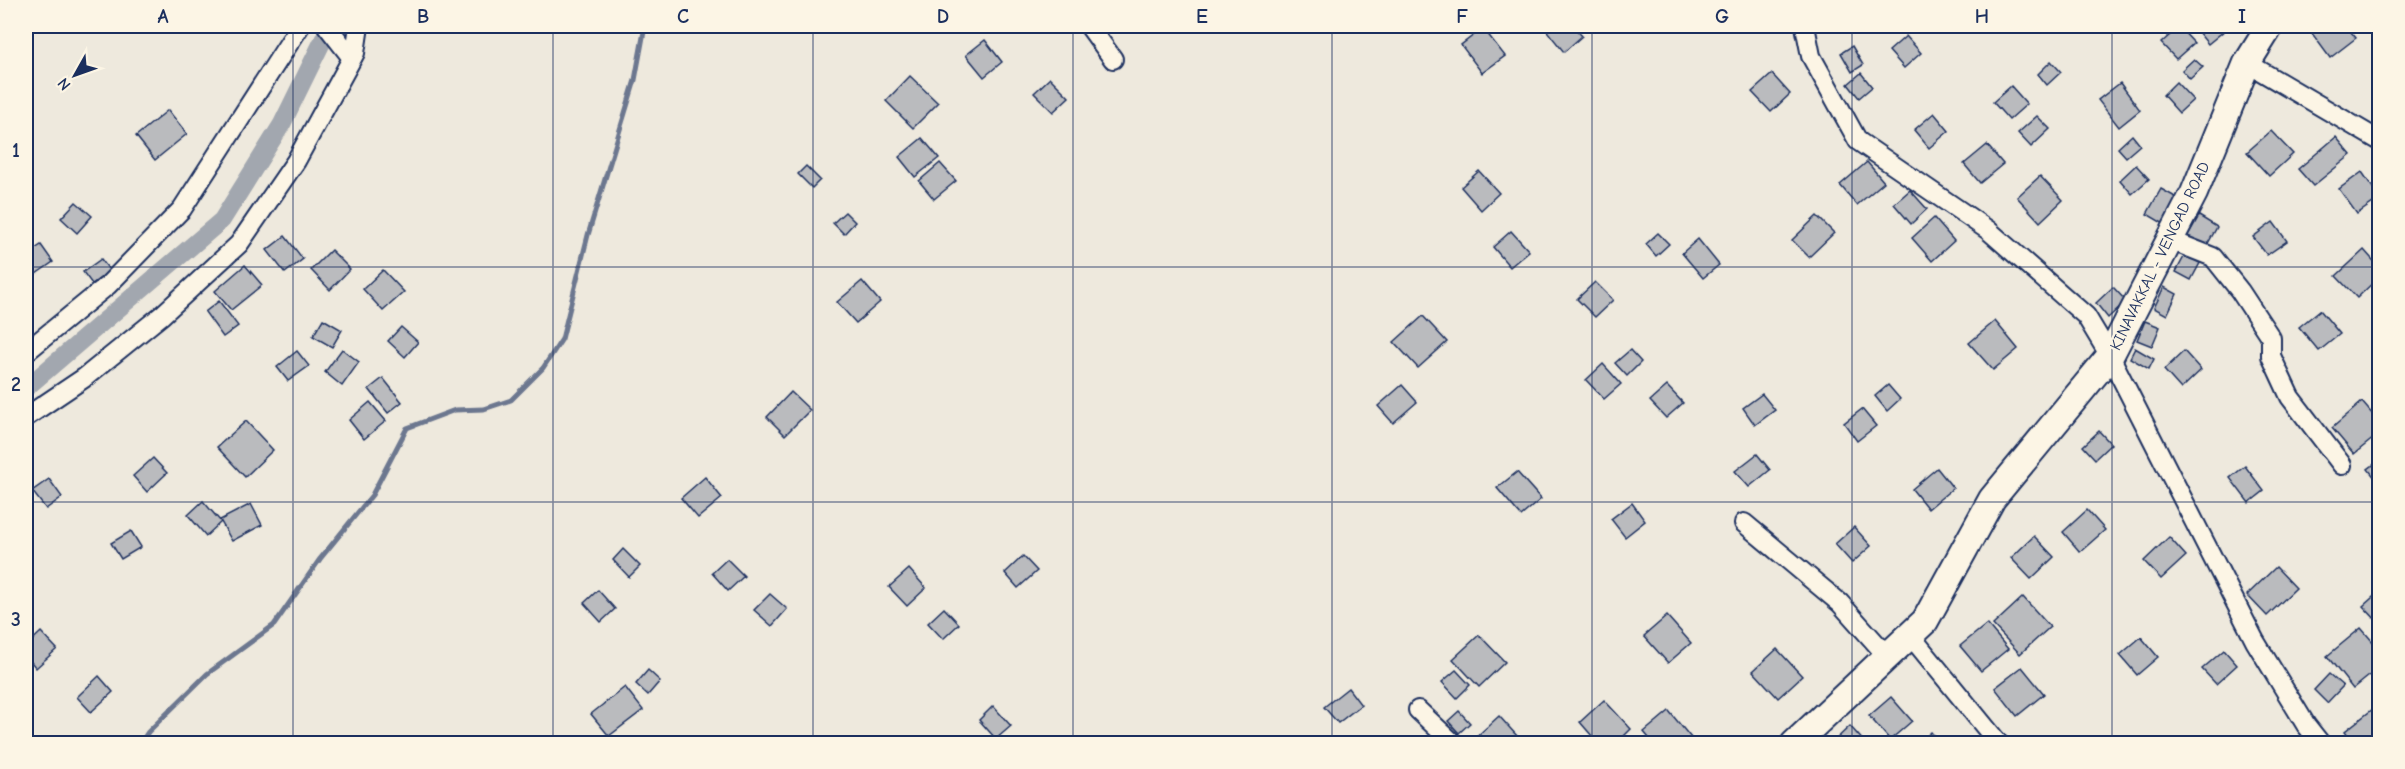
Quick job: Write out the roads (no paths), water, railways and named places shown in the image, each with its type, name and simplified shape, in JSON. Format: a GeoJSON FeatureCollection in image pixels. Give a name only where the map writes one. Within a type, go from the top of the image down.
{"type":"FeatureCollection","features":[{"type":"Feature","properties":{"kind":"main road","name":"KINAVAKKAL - VENGAD ROAD"},"geometry":{"type":"LineString","coordinates":[[1794,744],[1925,621],[1992,500],[2110,356],[2194,193],[2247,63],[2264,29]]}},
{"type":"Feature","properties":{"kind":"street"},"geometry":{"type":"LineString","coordinates":[[26,352],[108,285],[182,209],[300,26]]}},
{"type":"Feature","properties":{"kind":"street"},"geometry":{"type":"LineString","coordinates":[[327,26],[352,58]]}},
{"type":"Feature","properties":{"kind":"street"},"geometry":{"type":"LineString","coordinates":[[26,417],[84,378],[145,329],[239,244],[296,161],[352,58],[359,26]]}},
{"type":"Feature","properties":{"kind":"street"},"geometry":{"type":"LineString","coordinates":[[1089,26],[1113,59]]}},
{"type":"Feature","properties":{"kind":"street"},"geometry":{"type":"LineString","coordinates":[[1805,26],[1811,56],[1858,141],[1988,230],[2086,316],[2110,356],[2255,641],[2306,724],[2321,744]]}},
{"type":"Feature","properties":{"kind":"street"},"geometry":{"type":"LineString","coordinates":[[2247,63],[2379,141]]}},
{"type":"Feature","properties":{"kind":"street"},"geometry":{"type":"LineString","coordinates":[[2170,240],[2213,257],[2240,291],[2271,338],[2271,356],[2290,398],[2342,465]]}},
{"type":"Feature","properties":{"kind":"street"},"geometry":{"type":"LineString","coordinates":[[1744,523],[1840,603],[1888,657]]}},
{"type":"Feature","properties":{"kind":"street"},"geometry":{"type":"LineString","coordinates":[[1910,635],[1999,744]]}},
{"type":"Feature","properties":{"kind":"street"},"geometry":{"type":"LineString","coordinates":[[1418,710],[1454,744]]}},
{"type":"Feature","properties":{"kind":"waterway"},"geometry":{"type":"LineString","coordinates":[[26,388],[222,220],[282,124],[330,26]]}},
{"type":"Feature","properties":{"kind":"waterway"},"geometry":{"type":"LineString","coordinates":[[140,744],[148,732],[207,674],[274,625],[320,559],[372,495],[407,428],[455,410],[484,409],[511,400],[543,368],[562,339],[588,235],[635,80],[645,26]]}}]}
